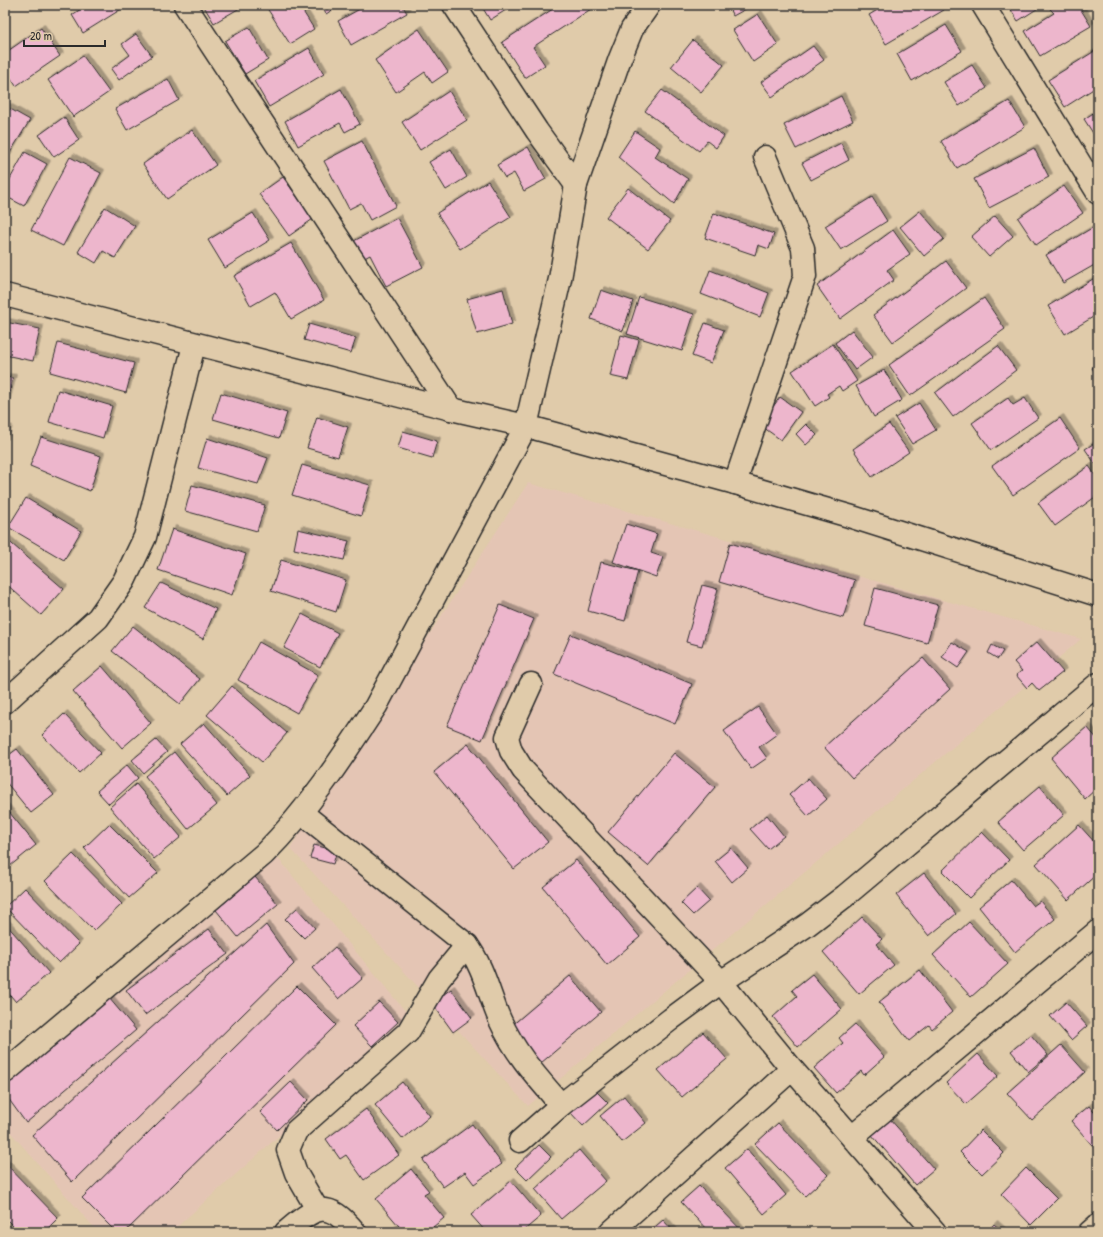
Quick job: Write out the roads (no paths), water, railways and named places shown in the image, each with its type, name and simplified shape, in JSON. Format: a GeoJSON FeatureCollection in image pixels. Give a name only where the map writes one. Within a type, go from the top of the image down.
{"type":"FeatureCollection","features":[{"type":"Feature","properties":{"kind":"street"},"geometry":{"type":"LineString","coordinates":[[185,5],[451,409]]}},
{"type":"Feature","properties":{"kind":"street"},"geometry":{"type":"LineString","coordinates":[[454,5],[537,131],[576,184]]}},
{"type":"Feature","properties":{"kind":"street"},"geometry":{"type":"LineString","coordinates":[[5,1072],[264,854],[289,830],[349,747],[376,706],[526,426],[560,279],[576,184],[619,61],[632,29],[649,5]]}},
{"type":"Feature","properties":{"kind":"street"},"geometry":{"type":"LineString","coordinates":[[983,5],[1098,193]]}},
{"type":"Feature","properties":{"kind":"street"},"geometry":{"type":"LineString","coordinates":[[735,483],[805,276],[804,248],[765,157]]}},
{"type":"Feature","properties":{"kind":"street"},"geometry":{"type":"LineString","coordinates":[[5,295],[194,345],[451,409],[526,426],[735,483],[849,516],[1098,595]]}},
{"type":"Feature","properties":{"kind":"street"},"geometry":{"type":"LineString","coordinates":[[5,702],[98,618],[124,581],[145,537],[194,345]]}},
{"type":"Feature","properties":{"kind":"street"},"geometry":{"type":"LineString","coordinates":[[531,684],[508,737],[511,751],[523,770],[721,982],[792,1069],[935,1232]]}},
{"type":"Feature","properties":{"kind":"street"},"geometry":{"type":"LineString","coordinates":[[520,1141],[561,1105],[721,982],[807,925],[845,896],[1098,684]]}},
{"type":"Feature","properties":{"kind":"street"},"geometry":{"type":"LineString","coordinates":[[302,813],[467,945],[476,958],[488,984],[500,1020],[518,1054],[561,1105]]}},
{"type":"Feature","properties":{"kind":"street"},"geometry":{"type":"LineString","coordinates":[[852,1137],[1098,931]]}},
{"type":"Feature","properties":{"kind":"street"},"geometry":{"type":"LineString","coordinates":[[317,1209],[296,1173],[288,1150],[296,1131],[408,1032],[439,979],[467,945]]}},
{"type":"Feature","properties":{"kind":"street"},"geometry":{"type":"LineString","coordinates":[[611,1232],[792,1069]]}},
{"type":"Feature","properties":{"kind":"street"},"geometry":{"type":"LineString","coordinates":[[286,1232],[300,1220],[317,1209],[332,1210],[347,1222],[355,1232]]}},
{"type":"Feature","properties":{"kind":"street"},"geometry":{"type":"LineString","coordinates":[[1090,1232],[1098,1225]]}}]}
